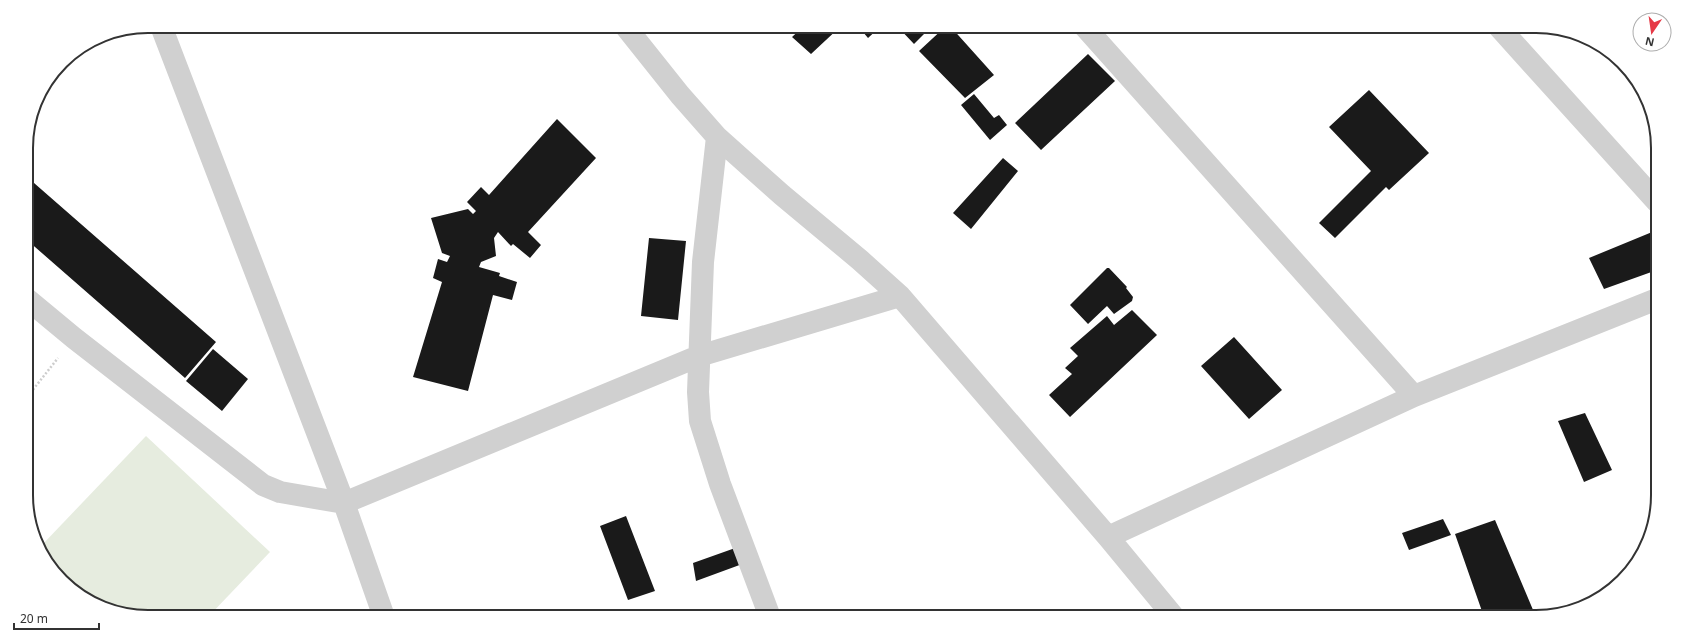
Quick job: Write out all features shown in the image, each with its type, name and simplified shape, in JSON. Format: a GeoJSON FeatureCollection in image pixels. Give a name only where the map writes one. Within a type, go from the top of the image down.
{"type":"FeatureCollection","features":[{"type":"Feature","properties":{"kind":"street"},"geometry":{"type":"LineString","coordinates":[[164,33],[344,503],[382,610]]}},
{"type":"Feature","properties":{"kind":"street"},"geometry":{"type":"LineString","coordinates":[[631,33],[716,137],[900,296],[1108,537],[1168,610]]}},
{"type":"Feature","properties":{"kind":"street"},"geometry":{"type":"LineString","coordinates":[[1090,33],[1414,396]]}},
{"type":"Feature","properties":{"kind":"street"},"geometry":{"type":"LineString","coordinates":[[1504,33],[1651,195]]}},
{"type":"Feature","properties":{"kind":"street"},"geometry":{"type":"LineString","coordinates":[[716,137],[703,262],[698,392],[700,421],[720,484],[767,610]]}},
{"type":"Feature","properties":{"kind":"street"},"geometry":{"type":"LineString","coordinates":[[33,304],[74,338],[263,485],[280,492],[344,503],[699,356],[900,296]]}},
{"type":"Feature","properties":{"kind":"street"},"geometry":{"type":"LineString","coordinates":[[1108,537],[1414,396],[1651,301]]}},
{"type":"Feature","properties":{"kind":"path"},"geometry":{"type":"LineString","coordinates":[[33,390],[74,338]]}},
{"type":"Feature","properties":{"kind":"shaded area"},"geometry":{"type":"Polygon","coordinates":[[[146,436],[270,552],[215,610],[141,610],[111,604],[84,591],[62,571],[52,559],[44,543],[146,436]]]}},
{"type":"Feature","properties":{"kind":"building"},"geometry":{"type":"Polygon","coordinates":[[[796,33],[834,33],[811,54],[792,37],[796,33]]]}},
{"type":"Feature","properties":{"kind":"building"},"geometry":{"type":"Polygon","coordinates":[[[864,33],[873,33],[868,38],[864,33]]]}},
{"type":"Feature","properties":{"kind":"building"},"geometry":{"type":"Polygon","coordinates":[[[904,33],[925,33],[914,44],[904,33]]]}},
{"type":"Feature","properties":{"kind":"building"},"geometry":{"type":"Polygon","coordinates":[[[938,33],[956,33],[994,75],[965,98],[919,51],[938,33]]]}},
{"type":"Feature","properties":{"kind":"building"},"geometry":{"type":"Polygon","coordinates":[[[1088,54],[1115,81],[1041,150],[1015,123],[1088,54]]]}},
{"type":"Feature","properties":{"kind":"building"},"geometry":{"type":"Polygon","coordinates":[[[1369,90],[1429,153],[1389,190],[1386,187],[1335,238],[1319,223],[1371,171],[1329,127],[1369,90]]]}},
{"type":"Feature","properties":{"kind":"building"},"geometry":{"type":"Polygon","coordinates":[[[974,94],[994,118],[999,115],[1007,125],[990,140],[961,105],[974,94]]]}},
{"type":"Feature","properties":{"kind":"building"},"geometry":{"type":"Polygon","coordinates":[[[557,119],[596,158],[528,232],[541,245],[530,258],[513,244],[511,246],[498,232],[494,238],[496,256],[481,262],[479,267],[500,273],[499,276],[517,282],[512,300],[493,295],[468,391],[413,377],[442,282],[433,278],[438,259],[447,262],[450,256],[442,253],[431,218],[468,209],[473,214],[476,211],[467,202],[481,187],[489,195],[557,119]]]}},
{"type":"Feature","properties":{"kind":"building"},"geometry":{"type":"Polygon","coordinates":[[[1003,158],[1018,171],[971,229],[953,213],[1003,158]]]}},
{"type":"Feature","properties":{"kind":"building"},"geometry":{"type":"Polygon","coordinates":[[[33,182],[216,342],[185,378],[33,245],[33,182]]]}},
{"type":"Feature","properties":{"kind":"building"},"geometry":{"type":"Polygon","coordinates":[[[1651,232],[1651,272],[1604,289],[1589,258],[1651,232]]]}},
{"type":"Feature","properties":{"kind":"building"},"geometry":{"type":"Polygon","coordinates":[[[649,238],[686,241],[678,320],[641,316],[649,238]]]}},
{"type":"Feature","properties":{"kind":"building"},"geometry":{"type":"Polygon","coordinates":[[[1107,268],[1109,268],[1127,287],[1126,288],[1133,297],[1132,301],[1114,314],[1107,306],[1088,324],[1070,305],[1107,268]]]}},
{"type":"Feature","properties":{"kind":"building"},"geometry":{"type":"Polygon","coordinates":[[[1132,310],[1157,335],[1070,417],[1049,395],[1072,374],[1065,368],[1078,356],[1070,348],[1107,316],[1114,325],[1132,310]]]}},
{"type":"Feature","properties":{"kind":"building"},"geometry":{"type":"Polygon","coordinates":[[[1234,337],[1282,390],[1249,419],[1201,366],[1234,337]]]}},
{"type":"Feature","properties":{"kind":"building"},"geometry":{"type":"Polygon","coordinates":[[[213,349],[248,379],[222,411],[186,381],[213,349]]]}},
{"type":"Feature","properties":{"kind":"building"},"geometry":{"type":"Polygon","coordinates":[[[1585,413],[1612,470],[1584,482],[1558,421],[1585,413]]]}},
{"type":"Feature","properties":{"kind":"building"},"geometry":{"type":"Polygon","coordinates":[[[626,516],[655,591],[628,600],[600,526],[626,516]]]}},
{"type":"Feature","properties":{"kind":"building"},"geometry":{"type":"Polygon","coordinates":[[[1443,519],[1451,535],[1409,550],[1402,533],[1443,519]]]}},
{"type":"Feature","properties":{"kind":"building"},"geometry":{"type":"Polygon","coordinates":[[[1495,520],[1533,610],[1482,610],[1455,534],[1495,520]]]}},
{"type":"Feature","properties":{"kind":"building"},"geometry":{"type":"Polygon","coordinates":[[[738,547],[745,563],[696,581],[693,563],[738,547]]]}}]}
